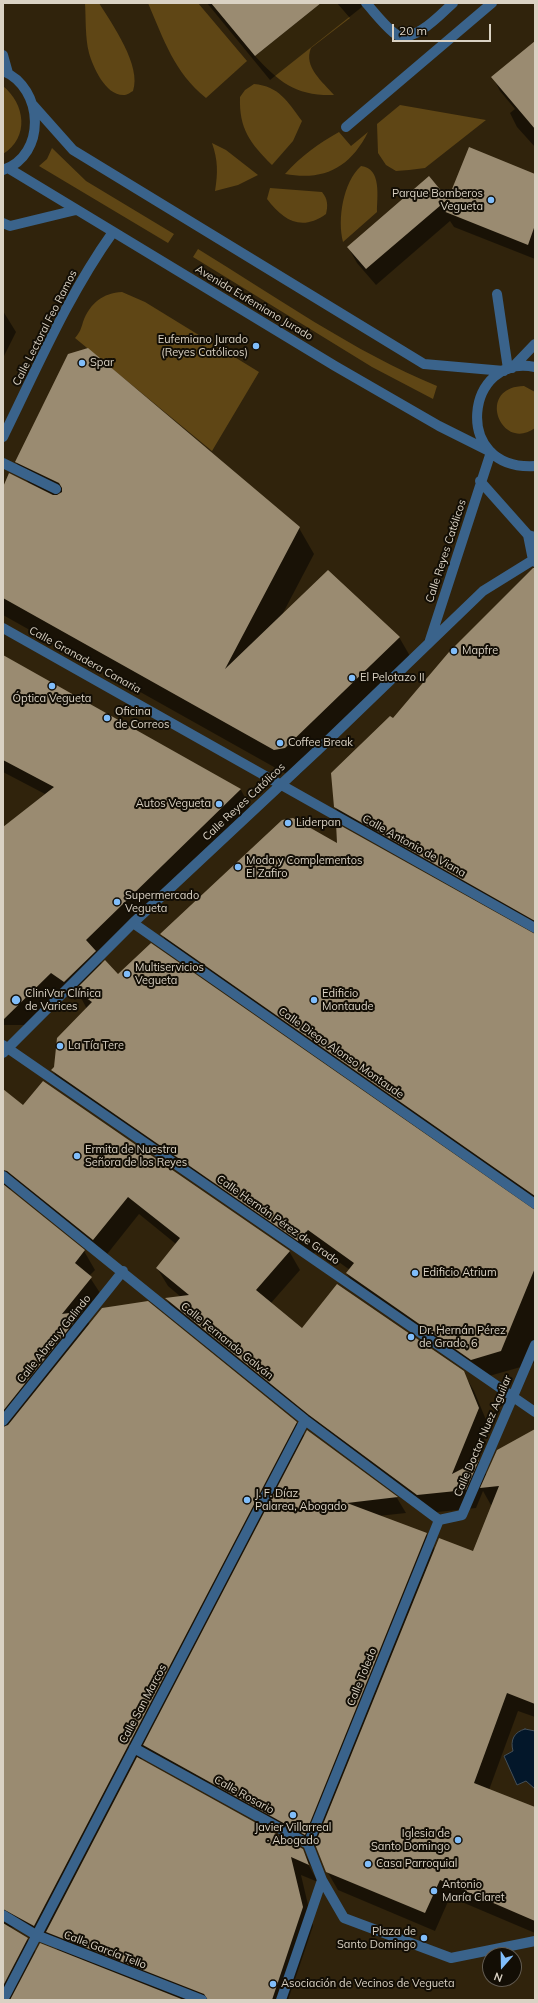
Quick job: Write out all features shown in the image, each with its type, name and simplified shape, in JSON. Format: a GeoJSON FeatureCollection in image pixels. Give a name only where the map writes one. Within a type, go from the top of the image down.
{"type":"FeatureCollection","features":[{"type":"Feature","properties":{"kind":"street"},"geometry":{"type":"LineString","coordinates":[[366,3],[395,34],[406,37],[416,34],[453,3]]}},
{"type":"Feature","properties":{"kind":"street"},"geometry":{"type":"LineString","coordinates":[[346,127],[492,3]]}},
{"type":"Feature","properties":{"kind":"street"},"geometry":{"type":"LineString","coordinates":[[3,55],[6,72],[24,87],[34,104],[73,150],[198,228],[424,364],[508,369],[527,365],[535,367]]}},
{"type":"Feature","properties":{"kind":"street"},"geometry":{"type":"LineString","coordinates":[[6,169],[22,156],[32,141],[36,123],[34,104]]}},
{"type":"Feature","properties":{"kind":"street","name":"Avenida Eufemiano Jurado"},"geometry":{"type":"LineString","coordinates":[[6,169],[342,370],[439,426],[491,452],[504,461],[519,466],[535,466]]}},
{"type":"Feature","properties":{"kind":"street"},"geometry":{"type":"LineString","coordinates":[[3,223],[10,226],[76,210]]}},
{"type":"Feature","properties":{"kind":"street","name":"Calle Lectoral Feo Ramos"},"geometry":{"type":"LineString","coordinates":[[3,437],[62,319],[99,253],[113,232]]}},
{"type":"Feature","properties":{"kind":"street"},"geometry":{"type":"LineString","coordinates":[[497,294],[508,369]]}},
{"type":"Feature","properties":{"kind":"street"},"geometry":{"type":"LineString","coordinates":[[491,452],[481,439],[478,429],[477,408],[484,389],[491,380],[508,369],[535,344]]}},
{"type":"Feature","properties":{"kind":"street","name":"Calle Reyes Católicos"},"geometry":{"type":"LineString","coordinates":[[5,1048],[133,922],[319,749],[429,642],[480,481],[491,452]]}},
{"type":"Feature","properties":{"kind":"street"},"geometry":{"type":"LineString","coordinates":[[3,462],[56,489]]}},
{"type":"Feature","properties":{"kind":"street"},"geometry":{"type":"LineString","coordinates":[[429,642],[483,591],[534,561],[532,536],[480,481]]}},
{"type":"Feature","properties":{"kind":"street","name":"Calle Granadera Canaria"},"geometry":{"type":"LineString","coordinates":[[3,628],[280,784]]}},
{"type":"Feature","properties":{"kind":"street","name":"Calle Antonio de Viana"},"geometry":{"type":"LineString","coordinates":[[280,784],[535,928]]}},
{"type":"Feature","properties":{"kind":"street","name":"Calle Diego Alonso Montaude"},"geometry":{"type":"LineString","coordinates":[[133,922],[535,1204]]}},
{"type":"Feature","properties":{"kind":"street","name":"Calle Hernán Pérez de Grado"},"geometry":{"type":"LineString","coordinates":[[5,1048],[535,1412]]}},
{"type":"Feature","properties":{"kind":"street","name":"Calle Fernando Galván"},"geometry":{"type":"LineString","coordinates":[[3,1176],[123,1271],[305,1420],[439,1520]]}},
{"type":"Feature","properties":{"kind":"street","name":"Calle Abreu y Galindo"},"geometry":{"type":"LineString","coordinates":[[3,1422],[123,1271]]}},
{"type":"Feature","properties":{"kind":"street","name":"Calle Doctor Nuez Aguilar"},"geometry":{"type":"LineString","coordinates":[[439,1520],[462,1515],[514,1397],[535,1345]]}},
{"type":"Feature","properties":{"kind":"street","name":"Calle San Marcos"},"geometry":{"type":"LineString","coordinates":[[3,2000],[305,1420]]}},
{"type":"Feature","properties":{"kind":"street","name":"Calle Toledo"},"geometry":{"type":"LineString","coordinates":[[308,1844],[439,1520]]}},
{"type":"Feature","properties":{"kind":"street","name":"Calle Rosario"},"geometry":{"type":"LineString","coordinates":[[134,1748],[308,1844]]}},
{"type":"Feature","properties":{"kind":"street"},"geometry":{"type":"LineString","coordinates":[[308,1844],[322,1880],[344,1918],[451,1958],[535,1941]]}},
{"type":"Feature","properties":{"kind":"street"},"geometry":{"type":"LineString","coordinates":[[280,2000],[322,1880]]}},
{"type":"Feature","properties":{"kind":"street","name":"Calle García Tello"},"geometry":{"type":"LineString","coordinates":[[3,1915],[36,1935],[202,2000]]}},
{"type":"Feature","properties":{"kind":"shaded area"},"geometry":{"type":"Polygon","coordinates":[[[85,3],[99,3],[118,33],[130,58],[135,81],[133,91],[127,95],[118,94],[112,91],[101,80],[97,73],[89,53],[85,3]]]}},
{"type":"Feature","properties":{"kind":"shaded area"},"geometry":{"type":"Polygon","coordinates":[[[148,3],[198,3],[247,61],[206,98],[186,77],[171,55],[148,3]]]}},
{"type":"Feature","properties":{"kind":"shaded area"},"geometry":{"type":"Polygon","coordinates":[[[321,3],[337,3],[350,18],[311,48],[309,55],[315,74],[334,95],[309,93],[290,86],[273,74],[255,56],[321,3]]]}},
{"type":"Feature","properties":{"kind":"shaded area"},"geometry":{"type":"Polygon","coordinates":[[[254,84],[263,85],[270,88],[282,96],[302,121],[293,141],[272,165],[247,135],[241,118],[240,97],[245,90],[254,84]]]}},
{"type":"Feature","properties":{"kind":"shaded area"},"geometry":{"type":"Polygon","coordinates":[[[3,86],[10,93],[20,111],[21,130],[12,147],[3,154],[3,86]]]}},
{"type":"Feature","properties":{"kind":"shaded area"},"geometry":{"type":"Polygon","coordinates":[[[400,105],[486,120],[425,168],[396,171],[386,165],[378,153],[377,124],[400,105]]]}},
{"type":"Feature","properties":{"kind":"shaded area"},"geometry":{"type":"Polygon","coordinates":[[[339,132],[351,146],[368,132],[353,155],[334,169],[324,173],[312,175],[299,176],[285,174],[310,151],[339,132]]]}},
{"type":"Feature","properties":{"kind":"shaded area"},"geometry":{"type":"Polygon","coordinates":[[[212,143],[226,150],[258,175],[238,185],[215,191],[217,167],[212,143]]]}},
{"type":"Feature","properties":{"kind":"shaded area"},"geometry":{"type":"Polygon","coordinates":[[[52,148],[86,181],[174,234],[168,243],[39,166],[47,159],[52,148]]]}},
{"type":"Feature","properties":{"kind":"shaded area"},"geometry":{"type":"Polygon","coordinates":[[[361,166],[368,168],[375,177],[377,184],[377,212],[343,242],[341,233],[341,213],[343,202],[350,182],[361,166]]]}},
{"type":"Feature","properties":{"kind":"shaded area"},"geometry":{"type":"Polygon","coordinates":[[[270,188],[322,192],[327,203],[326,214],[317,219],[301,223],[286,218],[279,213],[267,199],[270,188]]]}},
{"type":"Feature","properties":{"kind":"shaded area"},"geometry":{"type":"Polygon","coordinates":[[[198,249],[345,340],[375,357],[437,386],[433,399],[372,367],[193,257],[198,249]]]}},
{"type":"Feature","properties":{"kind":"shaded area"},"geometry":{"type":"Polygon","coordinates":[[[122,292],[145,302],[259,372],[212,451],[75,338],[93,304],[109,294],[122,292]]]}},
{"type":"Feature","properties":{"kind":"shaded area"},"geometry":{"type":"Polygon","coordinates":[[[524,386],[535,392],[535,428],[523,433],[512,432],[504,426],[498,417],[497,406],[500,396],[509,389],[524,386]]]}},
{"type":"Feature","properties":{"kind":"water"},"geometry":{"type":"Polygon","coordinates":[[[525,1729],[535,1731],[535,1789],[526,1781],[517,1785],[504,1756],[513,1751],[512,1743],[516,1734],[525,1729]]]}},
{"type":"Feature","properties":{"kind":"building"},"geometry":{"type":"Polygon","coordinates":[[[211,3],[321,3],[255,56],[211,3]]]}},
{"type":"Feature","properties":{"kind":"building"},"geometry":{"type":"Polygon","coordinates":[[[535,41],[535,129],[491,77],[535,41]]]}},
{"type":"Feature","properties":{"kind":"building","name":"Parque Bomberos Vegueta"},"geometry":{"type":"Polygon","coordinates":[[[469,147],[535,174],[535,225],[528,245],[443,211],[469,147]]]}},
{"type":"Feature","properties":{"kind":"building"},"geometry":{"type":"Polygon","coordinates":[[[429,176],[448,199],[366,269],[347,247],[429,176]]]}},
{"type":"Feature","properties":{"kind":"building"},"geometry":{"type":"Polygon","coordinates":[[[88,348],[300,527],[225,669],[328,570],[400,637],[285,748],[274,750],[3,598],[3,487],[9,473],[53,495],[57,495],[62,492],[62,488],[59,483],[15,462],[68,354],[88,348]]]}},
{"type":"Feature","properties":{"kind":"building"},"geometry":{"type":"Polygon","coordinates":[[[533,568],[535,568],[535,921],[334,807],[331,773],[390,716],[393,718],[449,652],[533,568]]]}},
{"type":"Feature","properties":{"kind":"building"},"geometry":{"type":"Polygon","coordinates":[[[3,655],[241,789],[86,940],[96,951],[64,982],[51,973],[3,1020],[3,827],[54,787],[3,760],[3,655]]]}},
{"type":"Feature","properties":{"kind":"building"},"geometry":{"type":"Polygon","coordinates":[[[293,818],[337,843],[336,823],[535,934],[535,1196],[160,934],[282,820],[293,818]]]}},
{"type":"Feature","properties":{"kind":"building"},"geometry":{"type":"Polygon","coordinates":[[[151,943],[535,1210],[535,1268],[501,1351],[471,1360],[346,1273],[354,1263],[308,1230],[298,1241],[51,1070],[54,1067],[57,1038],[92,1002],[75,990],[105,960],[118,974],[151,943]]]}},
{"type":"Feature","properties":{"kind":"building"},"geometry":{"type":"Polygon","coordinates":[[[43,1081],[290,1251],[256,1290],[302,1328],[337,1284],[464,1371],[479,1408],[452,1474],[479,1460],[466,1490],[417,1495],[309,1415],[165,1298],[189,1295],[156,1268],[180,1238],[128,1197],[93,1240],[7,1171],[3,1170],[3,1089],[23,1105],[43,1081]]]}},
{"type":"Feature","properties":{"kind":"building"},"geometry":{"type":"Polygon","coordinates":[[[3,1184],[85,1250],[75,1263],[92,1277],[62,1314],[83,1311],[3,1411],[3,1184]]]}},
{"type":"Feature","properties":{"kind":"building"},"geometry":{"type":"Polygon","coordinates":[[[148,1301],[297,1422],[34,1926],[3,1909],[3,1427],[8,1425],[102,1308],[148,1301]]]}},
{"type":"Feature","properties":{"kind":"building"},"geometry":{"type":"Polygon","coordinates":[[[535,1429],[535,1704],[507,1693],[474,1783],[535,1807],[535,1921],[440,1880],[425,1913],[326,1872],[315,1844],[439,1538],[473,1551],[499,1486],[480,1488],[497,1450],[535,1429]]]}},
{"type":"Feature","properties":{"kind":"building"},"geometry":{"type":"Polygon","coordinates":[[[307,1430],[398,1497],[347,1503],[427,1533],[305,1835],[143,1745],[307,1430]]]}},
{"type":"Feature","properties":{"kind":"building"},"geometry":{"type":"Polygon","coordinates":[[[137,1757],[303,1849],[309,1865],[291,1857],[303,1907],[272,2000],[208,2000],[204,1994],[46,1932],[137,1757]]]}},
{"type":"Feature","properties":{"kind":"building"},"geometry":{"type":"Polygon","coordinates":[[[3,1923],[28,1938],[3,1986],[3,1923]]]}},
{"type":"Feature","properties":{"kind":"building"},"geometry":{"type":"Polygon","coordinates":[[[40,1943],[184,2000],[10,2000],[40,1943]]]}},
{"type":"Feature","properties":{"kind":"place","name":"Parque Bomberos Vegueta"},"geometry":{"type":"Point","coordinates":[491,200]}},
{"type":"Feature","properties":{"kind":"place","name":"Eufemiano Jurado (Reyes Católicos)"},"geometry":{"type":"Point","coordinates":[256,346]}},
{"type":"Feature","properties":{"kind":"place","name":"Spar"},"geometry":{"type":"Point","coordinates":[82,363]}},
{"type":"Feature","properties":{"kind":"place","name":"Mapfre"},"geometry":{"type":"Point","coordinates":[454,651]}},
{"type":"Feature","properties":{"kind":"place","name":"El Pelotazo II"},"geometry":{"type":"Point","coordinates":[352,678]}},
{"type":"Feature","properties":{"kind":"place","name":"Óptica Vegueta"},"geometry":{"type":"Point","coordinates":[52,686]}},
{"type":"Feature","properties":{"kind":"place","name":"Oficina de Correos"},"geometry":{"type":"Point","coordinates":[107,718]}},
{"type":"Feature","properties":{"kind":"place","name":"Coffee Break"},"geometry":{"type":"Point","coordinates":[280,743]}},
{"type":"Feature","properties":{"kind":"place","name":"Autos Vegueta"},"geometry":{"type":"Point","coordinates":[219,804]}},
{"type":"Feature","properties":{"kind":"place","name":"Liderpan"},"geometry":{"type":"Point","coordinates":[288,823]}},
{"type":"Feature","properties":{"kind":"place","name":"Moda y Complementos El Zafiro"},"geometry":{"type":"Point","coordinates":[238,867]}},
{"type":"Feature","properties":{"kind":"place","name":"Supermercado Vegueta"},"geometry":{"type":"Point","coordinates":[117,902]}},
{"type":"Feature","properties":{"kind":"place","name":"Multiservicios Vegueta"},"geometry":{"type":"Point","coordinates":[127,974]}},
{"type":"Feature","properties":{"kind":"place","name":"CliniVar Clínica de Varices"},"geometry":{"type":"Point","coordinates":[16,1000]}},
{"type":"Feature","properties":{"kind":"place","name":"Edificio Montaude"},"geometry":{"type":"Point","coordinates":[314,1000]}},
{"type":"Feature","properties":{"kind":"place","name":"La Tía Tere"},"geometry":{"type":"Point","coordinates":[60,1046]}},
{"type":"Feature","properties":{"kind":"place","name":"Ermita de Nuestra Señora de los Reyes"},"geometry":{"type":"Point","coordinates":[77,1156]}},
{"type":"Feature","properties":{"kind":"place","name":"Edificio Atrium"},"geometry":{"type":"Point","coordinates":[415,1273]}},
{"type":"Feature","properties":{"kind":"place","name":"Dr. Hernán Pérez de Grado, 6"},"geometry":{"type":"Point","coordinates":[411,1337]}},
{"type":"Feature","properties":{"kind":"place","name":"J. F. Díaz Palarea, Abogado"},"geometry":{"type":"Point","coordinates":[247,1500]}},
{"type":"Feature","properties":{"kind":"place","name":"Javier Villarreal · Abogado"},"geometry":{"type":"Point","coordinates":[293,1815]}},
{"type":"Feature","properties":{"kind":"place","name":"Iglesia de Santo Domingo"},"geometry":{"type":"Point","coordinates":[458,1840]}},
{"type":"Feature","properties":{"kind":"place","name":"Casa Parroquial"},"geometry":{"type":"Point","coordinates":[368,1864]}},
{"type":"Feature","properties":{"kind":"place","name":"Antonio María Claret"},"geometry":{"type":"Point","coordinates":[434,1891]}},
{"type":"Feature","properties":{"kind":"place","name":"Plaza de Santo Domingo"},"geometry":{"type":"Point","coordinates":[424,1938]}},
{"type":"Feature","properties":{"kind":"place","name":"Asociación de Vecinos de Vegueta"},"geometry":{"type":"Point","coordinates":[273,1984]}}]}
